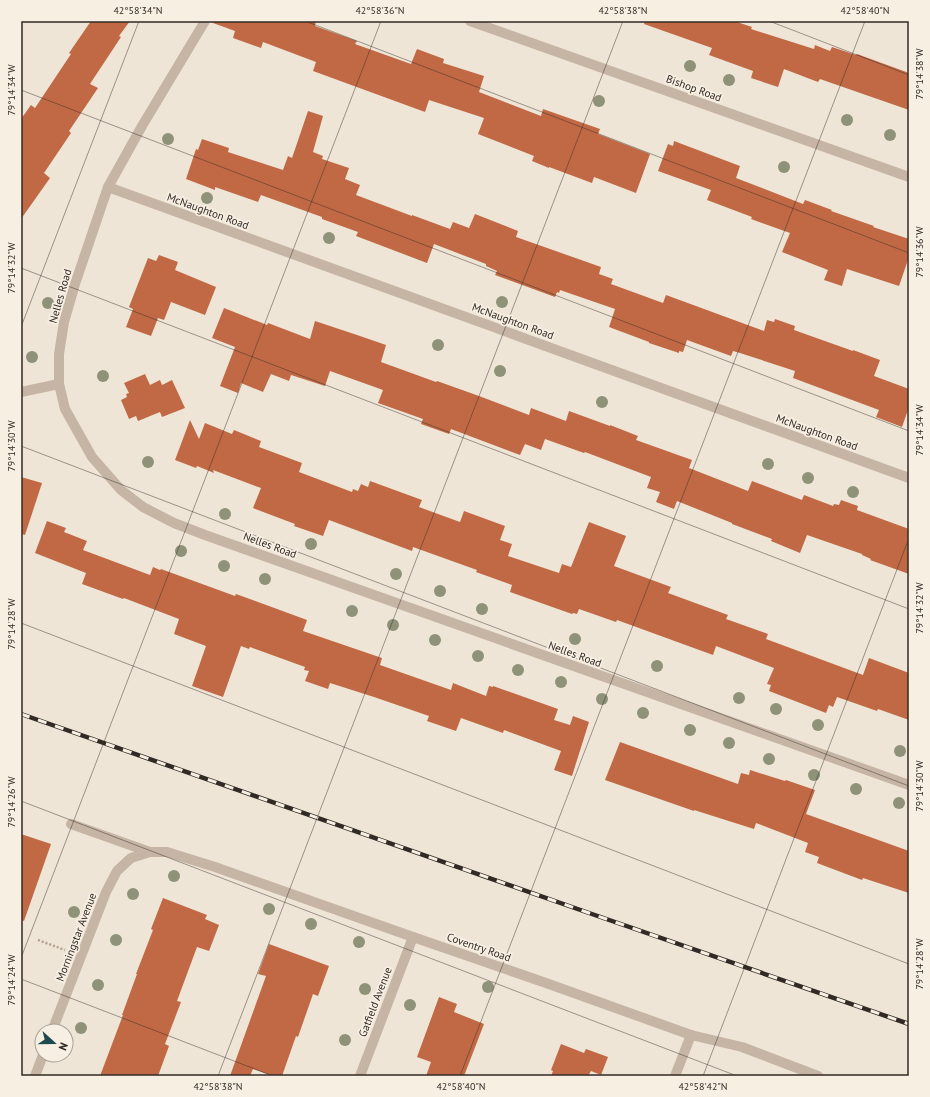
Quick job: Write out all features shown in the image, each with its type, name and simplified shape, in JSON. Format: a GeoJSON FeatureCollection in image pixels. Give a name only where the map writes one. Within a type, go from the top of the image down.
{"type":"FeatureCollection","features":[{"type":"Feature","properties":{"kind":"street","name":"Nelles Road"},"geometry":{"type":"LineString","coordinates":[[205,21],[142,126],[108,188],[74,284],[64,322],[59,354],[59,384],[65,409],[92,457],[121,490],[143,507],[174,523],[909,785]]}},
{"type":"Feature","properties":{"kind":"street","name":"Bishop Road"},"geometry":{"type":"LineString","coordinates":[[470,21],[909,177]]}},
{"type":"Feature","properties":{"kind":"street","name":"McNaughton Road"},"geometry":{"type":"LineString","coordinates":[[108,188],[909,478]]}},
{"type":"Feature","properties":{"kind":"street"},"geometry":{"type":"LineString","coordinates":[[21,392],[59,384]]}},
{"type":"Feature","properties":{"kind":"street"},"geometry":{"type":"LineString","coordinates":[[71,824],[150,852]]}},
{"type":"Feature","properties":{"kind":"street","name":"Coventry Road"},"geometry":{"type":"LineString","coordinates":[[132,858],[150,852],[166,852],[215,866],[413,937],[546,982],[691,1035],[742,1047],[818,1076]]}},
{"type":"Feature","properties":{"kind":"street","name":"Morningstar Avenue"},"geometry":{"type":"LineString","coordinates":[[55,1023],[106,892],[117,871],[132,858]]}},
{"type":"Feature","properties":{"kind":"street","name":"Gatfield Avenue"},"geometry":{"type":"LineString","coordinates":[[360,1076],[413,937]]}},
{"type":"Feature","properties":{"kind":"street"},"geometry":{"type":"LineString","coordinates":[[675,1076],[691,1035]]}},
{"type":"Feature","properties":{"kind":"street"},"geometry":{"type":"LineString","coordinates":[[35,1076],[40,1063]]}},
{"type":"Feature","properties":{"kind":"path"},"geometry":{"type":"LineString","coordinates":[[38,940],[81,956]]}},
{"type":"Feature","properties":{"kind":"building"},"geometry":{"type":"Polygon","coordinates":[[[91,21],[130,21],[119,36],[121,37],[90,84],[98,88],[69,131],[71,133],[44,173],[50,178],[21,219],[21,119],[31,105],[35,108],[91,21]]]}},
{"type":"Feature","properties":{"kind":"building"},"geometry":{"type":"Polygon","coordinates":[[[214,21],[316,21],[315,26],[357,41],[355,44],[411,64],[417,49],[444,59],[443,63],[484,76],[479,92],[541,116],[543,109],[600,129],[598,134],[650,154],[636,193],[594,177],[592,183],[532,161],[534,156],[478,134],[484,118],[429,100],[425,112],[313,71],[316,62],[263,42],[261,48],[233,38],[235,31],[213,23],[214,21]]]}},
{"type":"Feature","properties":{"kind":"building"},"geometry":{"type":"Polygon","coordinates":[[[645,21],[734,21],[752,27],[751,29],[814,49],[815,45],[830,51],[832,47],[856,55],[857,54],[909,73],[909,110],[820,79],[818,82],[784,69],[778,87],[751,78],[753,71],[709,55],[712,48],[644,24],[645,21]]]}},
{"type":"Feature","properties":{"kind":"building"},"geometry":{"type":"Polygon","coordinates":[[[308,111],[323,116],[313,152],[323,156],[322,159],[349,168],[345,179],[360,185],[356,195],[450,229],[453,222],[469,228],[475,214],[518,231],[516,237],[601,267],[599,274],[613,279],[611,284],[663,303],[666,295],[764,331],[767,320],[774,322],[775,319],[795,326],[794,330],[880,360],[874,376],[909,389],[909,407],[902,427],[876,417],[879,410],[793,378],[795,371],[733,351],[731,356],[687,340],[683,352],[679,351],[679,353],[649,343],[609,327],[615,309],[560,290],[559,293],[557,292],[555,297],[495,275],[497,271],[486,266],[486,264],[434,244],[427,263],[356,236],[358,232],[322,219],[322,217],[261,195],[258,202],[215,187],[215,190],[186,179],[196,149],[198,150],[202,139],[229,148],[228,152],[283,170],[288,156],[292,158],[308,111]]]}},
{"type":"Feature","properties":{"kind":"building"},"geometry":{"type":"Polygon","coordinates":[[[674,141],[740,166],[736,178],[803,204],[805,200],[874,226],[873,227],[909,239],[909,257],[899,286],[847,269],[842,286],[824,280],[828,270],[782,252],[790,233],[751,219],[752,217],[707,200],[711,190],[658,171],[668,144],[673,146],[674,141]]]}},
{"type":"Feature","properties":{"kind":"building"},"geometry":{"type":"Polygon","coordinates":[[[159,255],[178,262],[175,270],[216,287],[205,315],[171,302],[164,320],[158,318],[151,336],[126,327],[133,309],[129,307],[148,258],[156,261],[159,255]]]}},
{"type":"Feature","properties":{"kind":"building"},"geometry":{"type":"Polygon","coordinates":[[[224,308],[267,325],[268,323],[310,339],[315,321],[386,345],[381,362],[529,415],[531,408],[566,421],[569,411],[610,425],[638,436],[636,440],[692,460],[689,468],[748,491],[752,481],[802,500],[804,495],[833,506],[834,504],[839,505],[841,500],[858,506],[857,510],[909,529],[909,574],[870,560],[871,559],[862,554],[807,535],[800,553],[771,541],[772,539],[677,501],[674,509],[656,502],[660,492],[647,488],[651,477],[585,452],[584,453],[545,439],[541,450],[525,444],[520,455],[451,429],[449,434],[421,424],[423,419],[378,403],[383,390],[330,371],[325,386],[291,375],[289,381],[271,374],[263,392],[241,383],[238,393],[220,386],[235,347],[212,338],[224,308]]]}},
{"type":"Feature","properties":{"kind":"building"},"geometry":{"type":"Polygon","coordinates":[[[145,374],[150,385],[160,380],[162,385],[172,380],[185,408],[162,417],[160,412],[138,421],[136,416],[129,419],[121,400],[127,397],[126,394],[129,393],[124,383],[145,374]]]}},
{"type":"Feature","properties":{"kind":"building"},"geometry":{"type":"Polygon","coordinates":[[[190,420],[199,439],[205,423],[232,434],[234,430],[261,441],[259,447],[302,463],[299,472],[352,492],[353,489],[358,491],[361,484],[368,487],[370,481],[422,500],[419,507],[460,522],[464,511],[505,526],[500,540],[512,544],[508,556],[559,573],[562,564],[571,567],[589,522],[626,536],[614,566],[671,587],[668,593],[728,615],[726,619],[768,634],[766,639],[863,675],[869,658],[909,673],[909,720],[837,697],[833,707],[829,705],[826,713],[769,691],[771,685],[767,684],[774,668],[716,646],[713,655],[617,620],[616,622],[579,609],[577,614],[572,614],[510,592],[512,585],[476,572],[477,570],[413,547],[412,551],[329,520],[323,536],[294,526],[295,524],[253,508],[261,488],[213,470],[214,473],[197,466],[196,468],[175,460],[190,420]]]}},
{"type":"Feature","properties":{"kind":"building"},"geometry":{"type":"Polygon","coordinates":[[[21,477],[42,483],[25,535],[21,534],[21,477]]]}},
{"type":"Feature","properties":{"kind":"building"},"geometry":{"type":"Polygon","coordinates":[[[47,521],[66,528],[64,532],[87,541],[83,550],[150,575],[153,567],[160,570],[161,569],[307,620],[303,631],[382,658],[380,665],[451,690],[453,683],[486,696],[489,686],[493,686],[558,709],[554,720],[570,725],[573,716],[589,722],[572,776],[554,770],[561,751],[504,730],[503,733],[461,718],[456,731],[427,721],[429,716],[374,697],[330,683],[328,689],[305,681],[309,671],[304,670],[305,667],[250,647],[249,649],[241,646],[223,697],[192,686],[206,646],[174,634],[179,619],[82,584],[86,573],[35,553],[47,521]]]}},
{"type":"Feature","properties":{"kind":"building"},"geometry":{"type":"Polygon","coordinates":[[[620,742],[738,784],[741,773],[749,775],[750,770],[815,790],[806,814],[909,851],[909,893],[863,878],[862,880],[817,863],[819,857],[805,852],[808,843],[756,823],[754,829],[694,811],[605,780],[620,742]]]}},
{"type":"Feature","properties":{"kind":"building"},"geometry":{"type":"Polygon","coordinates":[[[21,834],[51,844],[24,921],[21,920],[21,834]]]}},
{"type":"Feature","properties":{"kind":"building"},"geometry":{"type":"Polygon","coordinates":[[[163,898],[207,915],[205,919],[219,925],[209,951],[197,947],[177,1001],[181,1002],[165,1044],[169,1046],[158,1076],[100,1076],[123,1015],[136,974],[153,930],[151,929],[163,898]]]}},
{"type":"Feature","properties":{"kind":"building"},"geometry":{"type":"Polygon","coordinates":[[[269,944],[329,966],[318,996],[313,994],[282,1076],[273,1076],[253,1069],[250,1076],[230,1076],[266,976],[258,974],[269,944]]]}},
{"type":"Feature","properties":{"kind":"building"},"geometry":{"type":"Polygon","coordinates":[[[439,997],[457,1004],[454,1012],[484,1024],[464,1076],[426,1076],[431,1062],[417,1057],[439,997]]]}},
{"type":"Feature","properties":{"kind":"building"},"geometry":{"type":"Polygon","coordinates":[[[561,1044],[584,1053],[586,1049],[608,1057],[601,1075],[591,1071],[588,1076],[551,1076],[553,1071],[551,1070],[561,1044]]]}},
{"type":"Feature","properties":{"kind":"railway"},"geometry":{"type":"LineString","coordinates":[[21,714],[909,1024]]}}]}
